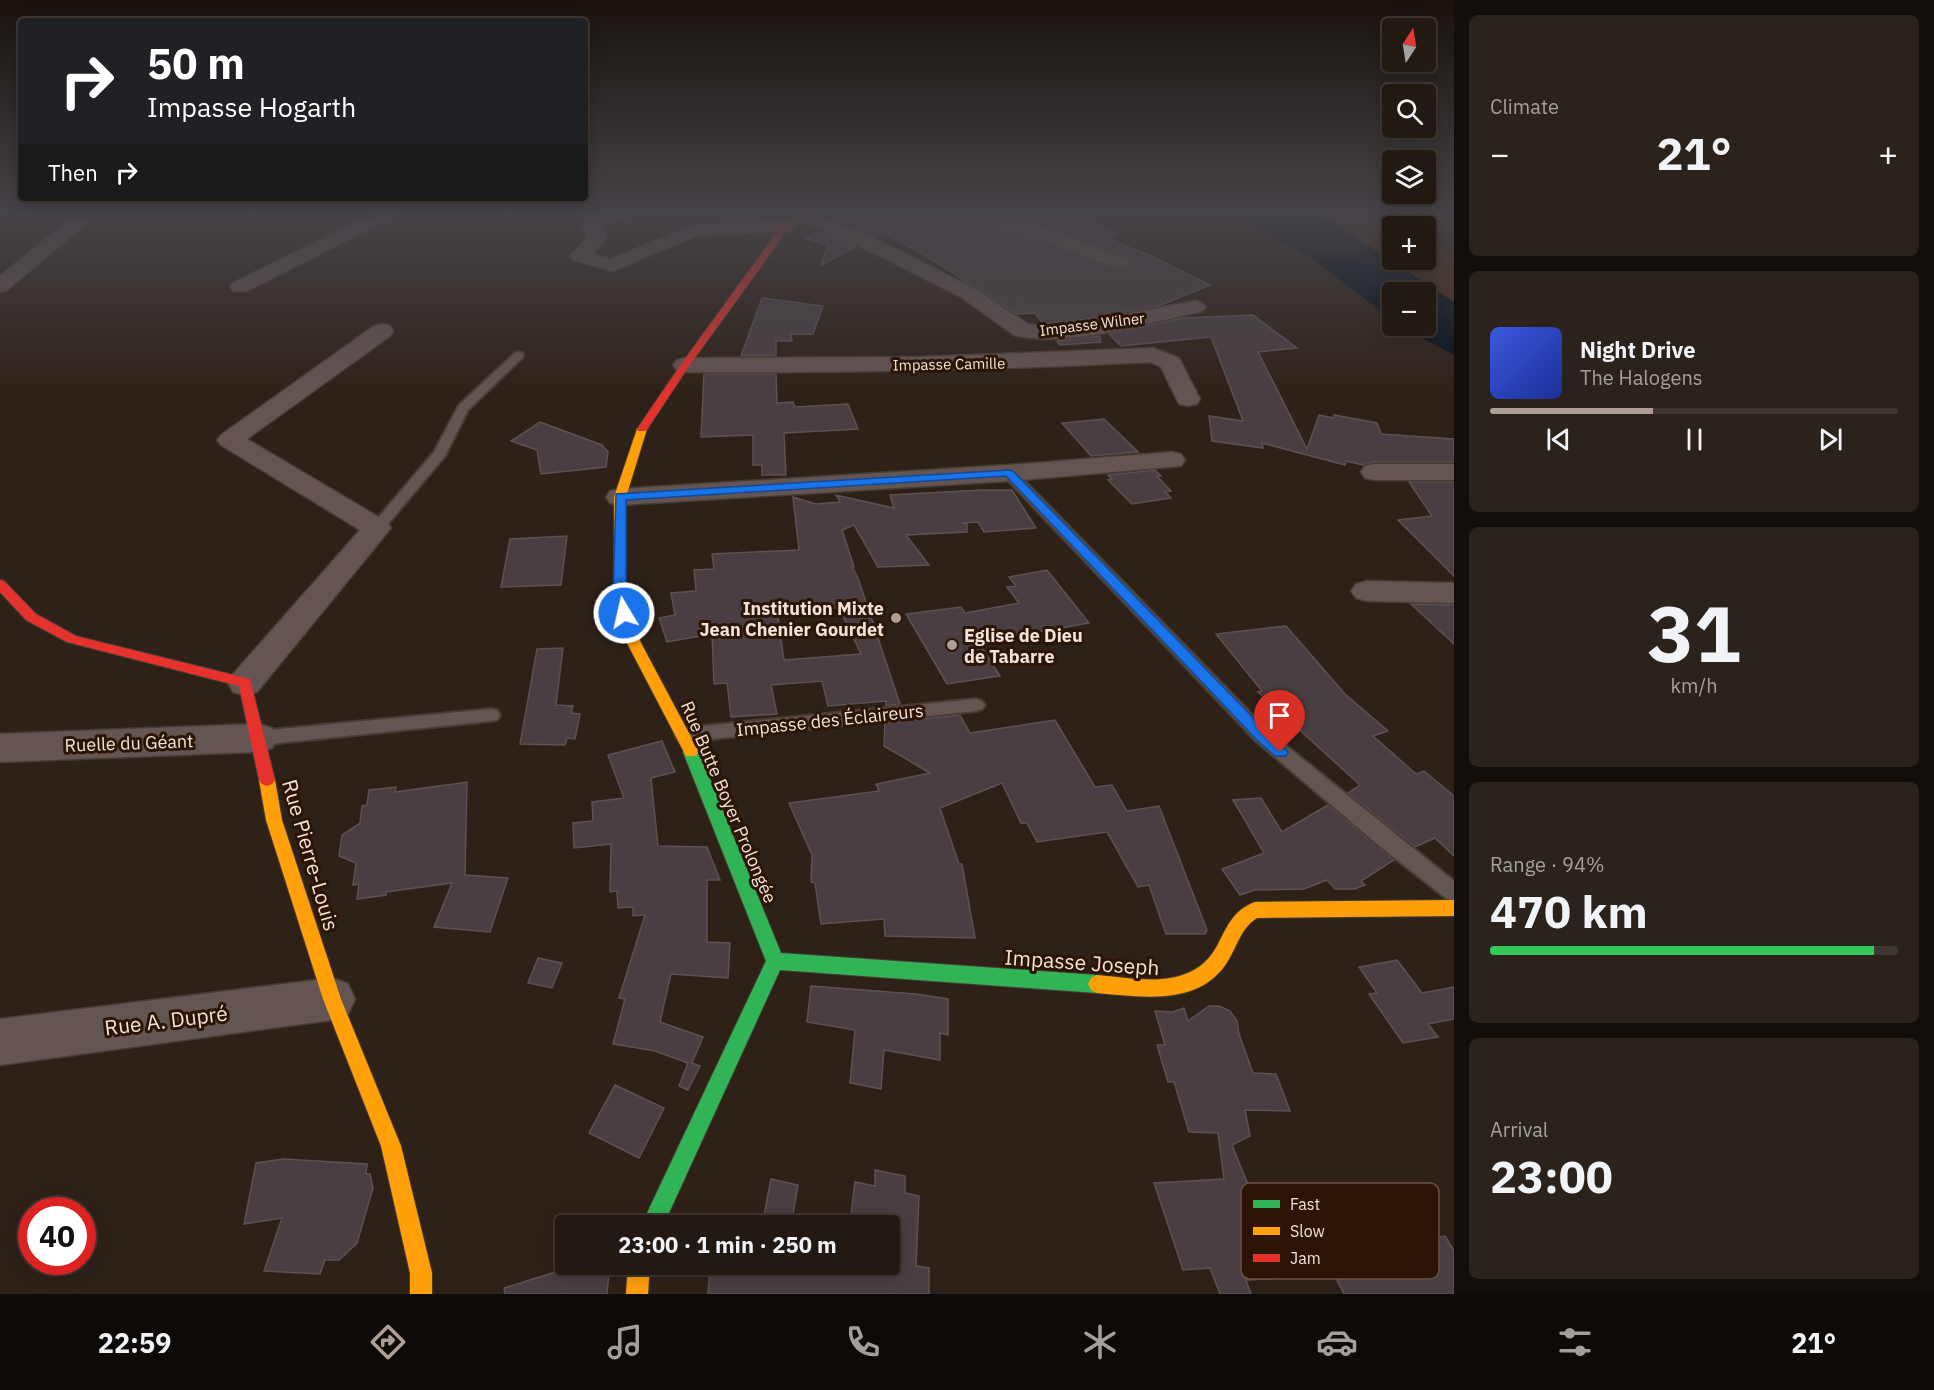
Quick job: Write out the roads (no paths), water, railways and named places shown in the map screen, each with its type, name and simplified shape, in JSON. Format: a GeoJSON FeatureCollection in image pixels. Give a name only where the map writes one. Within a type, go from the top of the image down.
{"type":"FeatureCollection","features":[{"type":"Feature","properties":{"kind":"street"},"geometry":{"type":"LineString","coordinates":[[0,286],[14,274]]}},
{"type":"Feature","properties":{"kind":"street"},"geometry":{"type":"LineString","coordinates":[[240,287],[265,274]]}},
{"type":"Feature","properties":{"kind":"street","name":"Rue Butte Boyer Prolongée"},"geometry":{"type":"LineString","coordinates":[[754,274],[685,365],[640,434],[620,497],[620,597],[634,644],[684,735],[776,961]]}},
{"type":"Feature","properties":{"kind":"street","name":"Impasse Wilner"},"geometry":{"type":"LineString","coordinates":[[931,274],[968,293],[1022,330],[1044,333],[1088,328],[1195,307]]}},
{"type":"Feature","properties":{"kind":"street"},"geometry":{"type":"LineString","coordinates":[[0,584],[31,617],[72,639],[245,683],[377,528],[230,440],[382,331]]}},
{"type":"Feature","properties":{"kind":"street","name":"Impasse Camille"},"geometry":{"type":"LineString","coordinates":[[685,365],[803,367],[992,364],[1153,355],[1171,363],[1188,399]]}},
{"type":"Feature","properties":{"kind":"street"},"geometry":{"type":"LineString","coordinates":[[620,497],[1009,473],[1172,460]]}},
{"type":"Feature","properties":{"kind":"street"},"geometry":{"type":"LineString","coordinates":[[1374,472],[1454,472]]}},
{"type":"Feature","properties":{"kind":"street"},"geometry":{"type":"LineString","coordinates":[[1367,591],[1454,593]]}},
{"type":"Feature","properties":{"kind":"street","name":"Rue Pierre-Louis"},"geometry":{"type":"LineString","coordinates":[[245,683],[259,738],[274,820],[332,999],[391,1146],[421,1272],[421,1294]]}},
{"type":"Feature","properties":{"kind":"street","name":"Ruelle du Géant"},"geometry":{"type":"LineString","coordinates":[[0,748],[259,738]]}},
{"type":"Feature","properties":{"kind":"street","name":"Impasse Joseph"},"geometry":{"type":"LineString","coordinates":[[776,961],[1173,989],[1201,978],[1216,964],[1234,923],[1242,915],[1255,910],[1454,908]]}},
{"type":"Feature","properties":{"kind":"street"},"geometry":{"type":"LineString","coordinates":[[657,1215],[776,961]]}},
{"type":"Feature","properties":{"kind":"street","name":"Rue A. Dupré"},"geometry":{"type":"LineString","coordinates":[[0,1042],[332,999]]}},
{"type":"Feature","properties":{"kind":"street"},"geometry":{"type":"LineString","coordinates":[[637,1294],[638,1275]]}},
{"type":"Feature","properties":{"kind":"lane"},"geometry":{"type":"LineString","coordinates":[[377,528],[440,453],[463,408],[519,355]]}},
{"type":"Feature","properties":{"kind":"lane"},"geometry":{"type":"LineString","coordinates":[[1009,473],[1262,736],[1390,843],[1454,892]]}},
{"type":"Feature","properties":{"kind":"lane","name":"Impasse des Éclaireurs"},"geometry":{"type":"LineString","coordinates":[[684,735],[976,705]]}},
{"type":"Feature","properties":{"kind":"lane"},"geometry":{"type":"LineString","coordinates":[[259,738],[491,715]]}},
{"type":"Feature","properties":{"kind":"water"},"geometry":{"type":"Polygon","coordinates":[[[1333,274],[1412,274],[1424,282],[1382,282],[1382,312],[1333,274]]]}},
{"type":"Feature","properties":{"kind":"water"},"geometry":{"type":"Polygon","coordinates":[[[1436,290],[1454,302],[1454,355],[1419,336],[1436,336],[1436,290]]]}},
{"type":"Feature","properties":{"kind":"place","name":"Institution Mixte Jean Chenier Gourdet"},"geometry":{"type":"Point","coordinates":[896,618]}},
{"type":"Feature","properties":{"kind":"place","name":"Eglise de Dieu de Tabarre"},"geometry":{"type":"Point","coordinates":[952,645]}}]}
